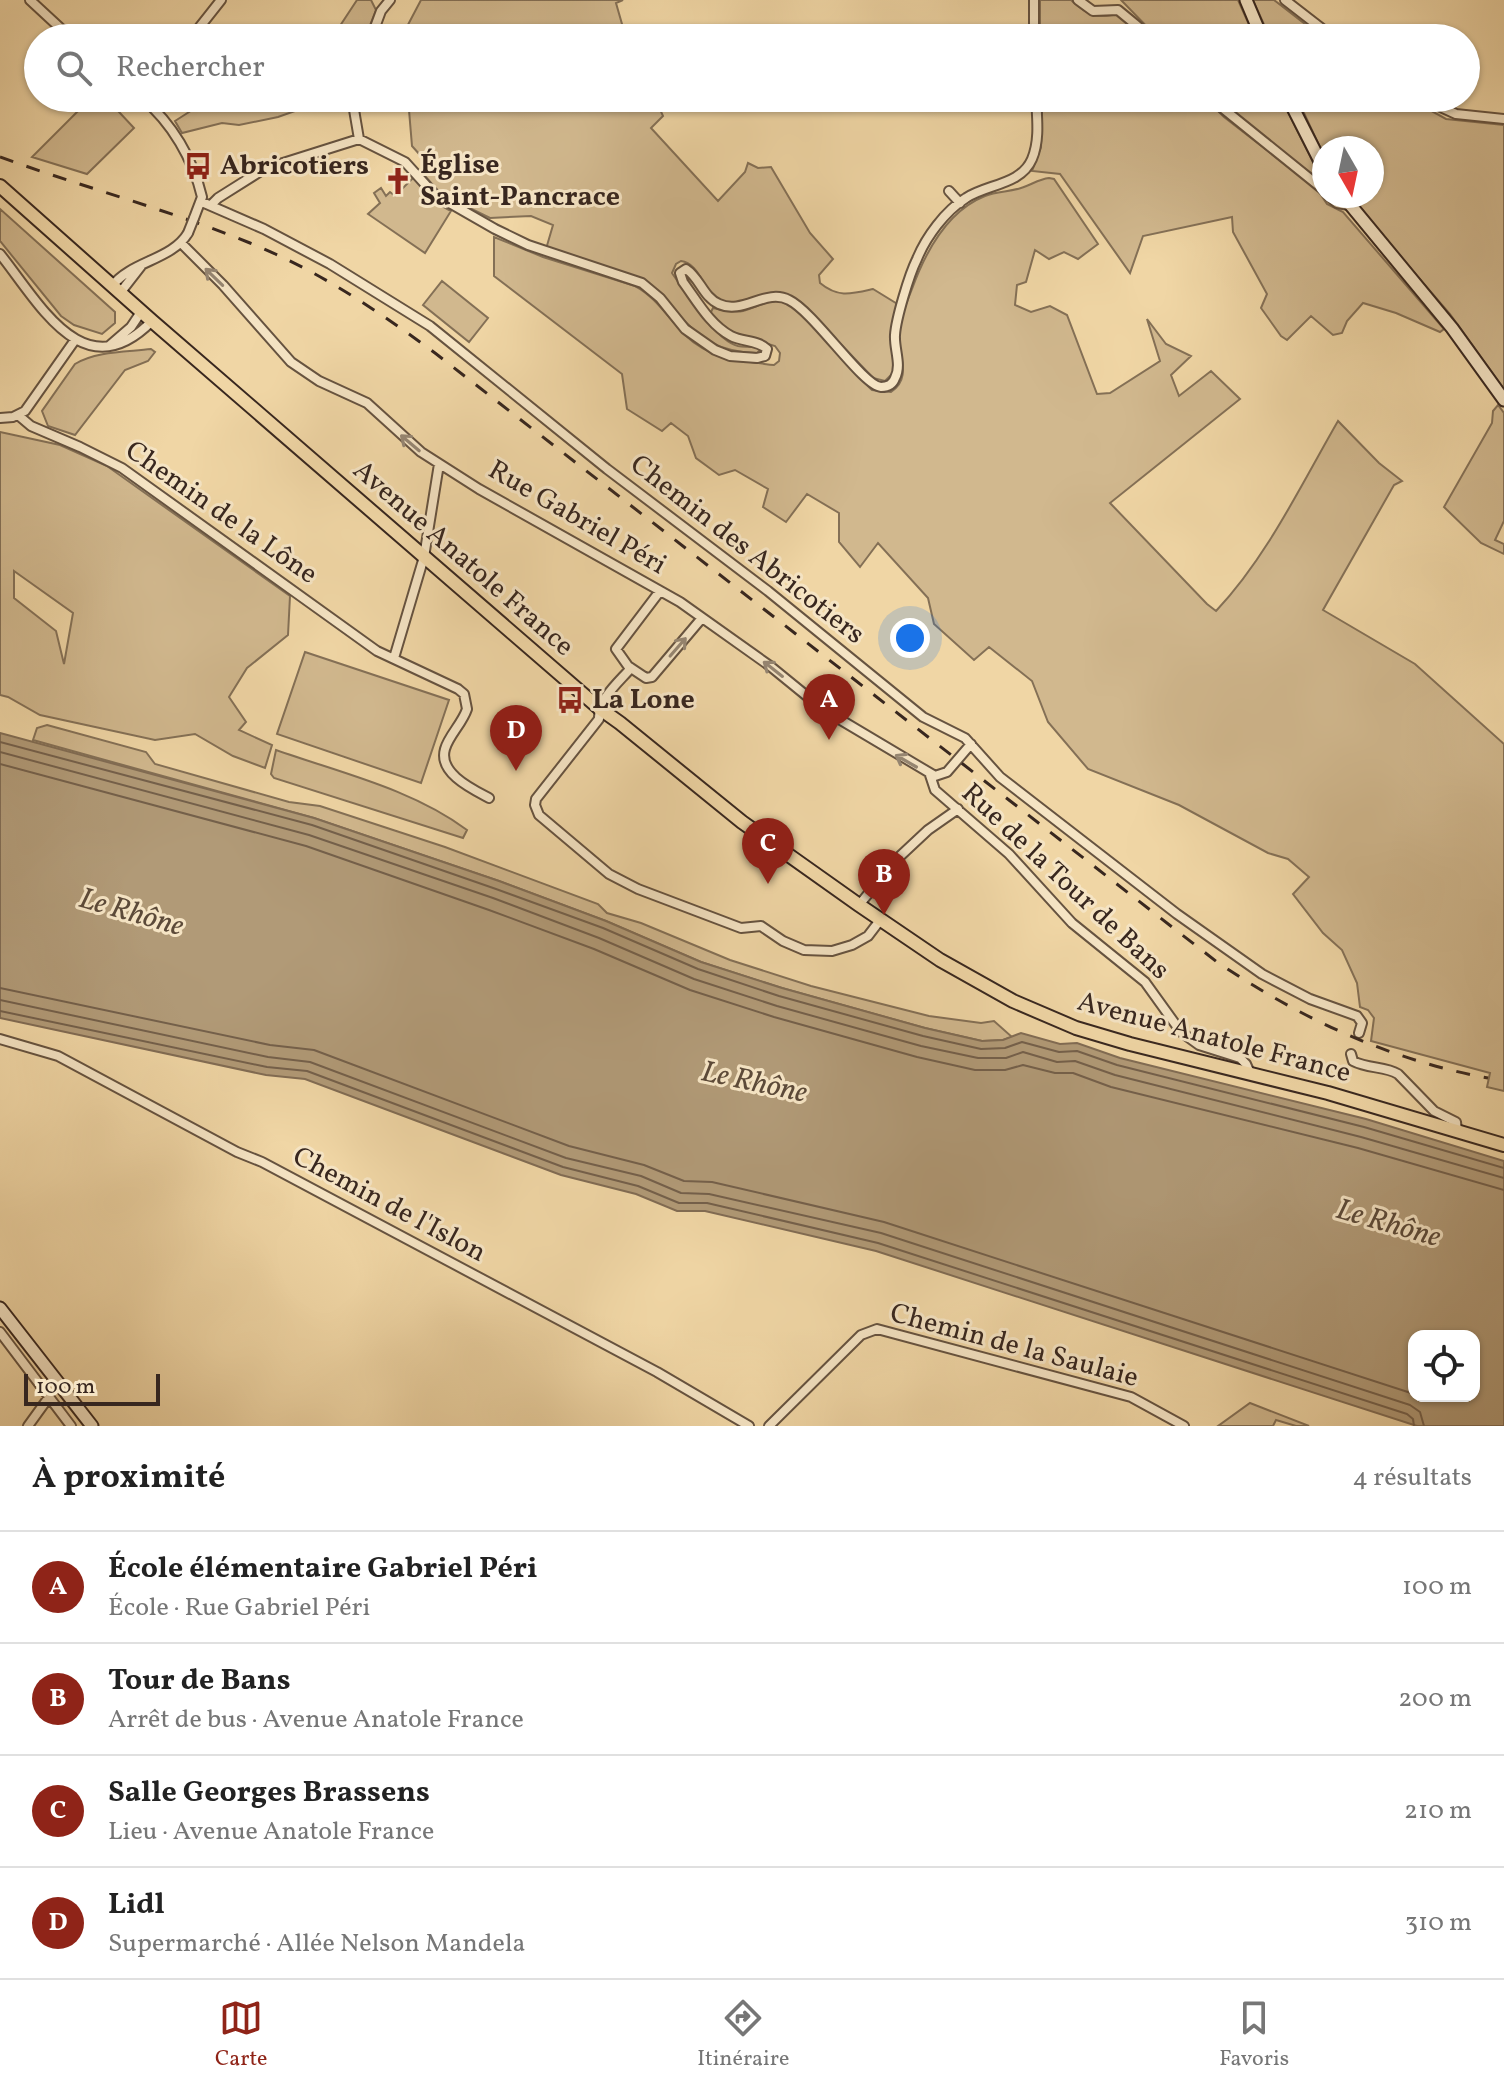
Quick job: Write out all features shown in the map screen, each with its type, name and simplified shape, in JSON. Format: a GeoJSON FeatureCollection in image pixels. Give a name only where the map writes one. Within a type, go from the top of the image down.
{"type":"FeatureCollection","features":[{"type":"Feature","properties":{"kind":"main road","name":"Avenue Anatole France"},"geometry":{"type":"LineString","coordinates":[[0,186],[146,317],[599,708],[742,822],[962,974],[1036,1012],[1130,1044],[1250,1073],[1504,1145]]}},
{"type":"Feature","properties":{"kind":"street"},"geometry":{"type":"LineString","coordinates":[[30,0],[56,24]]}},
{"type":"Feature","properties":{"kind":"street"},"geometry":{"type":"LineString","coordinates":[[202,24],[221,0]]}},
{"type":"Feature","properties":{"kind":"street"},"geometry":{"type":"LineString","coordinates":[[1034,0],[1034,24]]}},
{"type":"Feature","properties":{"kind":"street"},"geometry":{"type":"LineString","coordinates":[[1078,0],[1093,11],[1124,12],[1137,24]]}},
{"type":"Feature","properties":{"kind":"street"},"geometry":{"type":"LineString","coordinates":[[1246,0],[1256,24]]}},
{"type":"Feature","properties":{"kind":"street"},"geometry":{"type":"LineString","coordinates":[[1285,0],[1316,24]]}},
{"type":"Feature","properties":{"kind":"street"},"geometry":{"type":"LineString","coordinates":[[376,24],[384,2]]}},
{"type":"Feature","properties":{"kind":"street"},"geometry":{"type":"LineString","coordinates":[[159,112],[184,150],[207,203]]}},
{"type":"Feature","properties":{"kind":"street"},"geometry":{"type":"LineString","coordinates":[[354,112],[359,139]]}},
{"type":"Feature","properties":{"kind":"street"},"geometry":{"type":"LineString","coordinates":[[116,289],[141,266],[181,243],[194,218],[207,203],[264,169],[359,139],[405,162],[434,194],[450,206],[528,245],[642,283],[660,298],[685,329],[715,350],[730,356],[757,358],[765,356],[767,349],[762,344],[740,340],[718,327],[683,282],[680,273],[683,270],[693,274],[711,300],[727,307],[740,307],[773,297],[787,298],[821,328],[862,375],[879,387],[890,385],[897,375],[895,332],[916,260],[932,232],[960,203],[1010,180],[1030,163],[1037,138],[1036,112]]}},
{"type":"Feature","properties":{"kind":"street"},"geometry":{"type":"LineString","coordinates":[[1227,112],[1312,180]]}},
{"type":"Feature","properties":{"kind":"street"},"geometry":{"type":"LineString","coordinates":[[1295,112],[1312,145]]}},
{"type":"Feature","properties":{"kind":"street"},"geometry":{"type":"LineString","coordinates":[[1452,112],[1504,119]]}},
{"type":"Feature","properties":{"kind":"street"},"geometry":{"type":"LineString","coordinates":[[949,191],[960,203]]}},
{"type":"Feature","properties":{"kind":"street","name":"Chemin des Abricotiers"},"geometry":{"type":"LineString","coordinates":[[207,203],[330,264],[430,326],[607,469],[768,591],[923,717],[960,735],[1000,777],[1177,914],[1262,974],[1310,999],[1357,1016],[1362,1023],[1359,1033]]}},
{"type":"Feature","properties":{"kind":"street"},"geometry":{"type":"LineString","coordinates":[[1353,208],[1452,328],[1504,400]]}},
{"type":"Feature","properties":{"kind":"street","name":"Rue Gabriel Péri"},"geometry":{"type":"LineString","coordinates":[[181,243],[291,362],[319,381],[367,403],[400,435],[439,464],[702,618],[770,666],[824,710],[930,775]]}},
{"type":"Feature","properties":{"kind":"street"},"geometry":{"type":"LineString","coordinates":[[0,254],[51,318],[75,340],[107,347],[146,317]]}},
{"type":"Feature","properties":{"kind":"street"},"geometry":{"type":"LineString","coordinates":[[0,418],[18,415],[35,400],[75,340]]}},
{"type":"Feature","properties":{"kind":"street","name":"Chemin de la Lône"},"geometry":{"type":"LineString","coordinates":[[18,415],[31,426],[122,468],[377,651],[458,689],[464,694],[467,709],[445,749],[444,763],[453,775],[489,798]]}},
{"type":"Feature","properties":{"kind":"street"},"geometry":{"type":"LineString","coordinates":[[394,658],[424,557],[439,464]]}},
{"type":"Feature","properties":{"kind":"street"},"geometry":{"type":"LineString","coordinates":[[660,591],[616,649],[631,668],[646,678],[652,677],[702,618]]}},
{"type":"Feature","properties":{"kind":"street"},"geometry":{"type":"LineString","coordinates":[[631,668],[599,708],[599,719],[536,799],[539,815],[609,874],[638,889],[741,928],[761,926],[804,950],[832,951],[852,945],[868,936],[881,919]]}},
{"type":"Feature","properties":{"kind":"street"},"geometry":{"type":"LineString","coordinates":[[930,775],[942,776],[971,744]]}},
{"type":"Feature","properties":{"kind":"street","name":"Rue de la Tour de Bans"},"geometry":{"type":"LineString","coordinates":[[930,775],[935,790],[1009,854],[1068,919],[1145,982],[1181,1032],[1199,1045],[1240,1058],[1250,1073]]}},
{"type":"Feature","properties":{"kind":"street"},"geometry":{"type":"LineString","coordinates":[[859,905],[897,859],[928,830],[958,809]]}},
{"type":"Feature","properties":{"kind":"street","name":"Chemin de l'Islon"},"geometry":{"type":"LineString","coordinates":[[0,1039],[58,1056],[446,1259],[657,1372],[749,1426]]}},
{"type":"Feature","properties":{"kind":"street"},"geometry":{"type":"LineString","coordinates":[[1351,1054],[1353,1061],[1360,1065],[1398,1074],[1434,1111],[1456,1122],[1457,1131]]}},
{"type":"Feature","properties":{"kind":"street"},"geometry":{"type":"LineString","coordinates":[[0,1308],[92,1426]]}},
{"type":"Feature","properties":{"kind":"street","name":"Chemin de la Saulaie"},"geometry":{"type":"LineString","coordinates":[[769,1426],[861,1335],[877,1329],[1131,1397],[1184,1426]]}},
{"type":"Feature","properties":{"kind":"street"},"geometry":{"type":"LineString","coordinates":[[0,1332],[71,1426]]}},
{"type":"Feature","properties":{"kind":"street"},"geometry":{"type":"LineString","coordinates":[[28,1426],[49,1397]]}},
{"type":"Feature","properties":{"kind":"shaded area"},"geometry":{"type":"Polygon","coordinates":[[[357,0],[371,0],[376,10],[370,24],[341,24],[357,0]]]}},
{"type":"Feature","properties":{"kind":"shaded area"},"geometry":{"type":"Polygon","coordinates":[[[421,0],[623,0],[616,3],[622,24],[408,24],[421,0]]]}},
{"type":"Feature","properties":{"kind":"shaded area"},"geometry":{"type":"Polygon","coordinates":[[[1040,0],[1071,0],[1088,13],[1099,16],[1121,14],[1132,22],[1131,24],[1040,24],[1040,0]]]}},
{"type":"Feature","properties":{"kind":"shaded area"},"geometry":{"type":"Polygon","coordinates":[[[1121,0],[1238,0],[1249,24],[1144,24],[1121,0]]]}},
{"type":"Feature","properties":{"kind":"shaded area"},"geometry":{"type":"Polygon","coordinates":[[[1253,0],[1274,0],[1305,24],[1264,24],[1253,0]]]}},
{"type":"Feature","properties":{"kind":"shaded area"},"geometry":{"type":"Polygon","coordinates":[[[77,112],[119,112],[134,128],[87,174],[32,157],[77,112]]]}},
{"type":"Feature","properties":{"kind":"shaded area"},"geometry":{"type":"Polygon","coordinates":[[[189,112],[292,112],[239,125],[222,123],[182,133],[175,121],[189,112]]]}},
{"type":"Feature","properties":{"kind":"shaded area"},"geometry":{"type":"Polygon","coordinates":[[[409,112],[661,112],[663,116],[651,128],[718,201],[745,172],[748,163],[758,168],[771,167],[810,233],[833,259],[819,275],[820,283],[839,293],[873,289],[899,305],[893,373],[885,381],[873,378],[802,303],[789,296],[767,295],[729,304],[714,296],[693,267],[681,261],[672,273],[710,325],[729,342],[738,346],[758,347],[760,350],[757,353],[744,352],[712,343],[686,323],[646,283],[612,268],[546,249],[553,225],[531,216],[490,218],[441,194],[424,175],[429,165],[412,146],[409,112]]]}},
{"type":"Feature","properties":{"kind":"shaded area"},"geometry":{"type":"Polygon","coordinates":[[[1042,112],[1219,112],[1312,185],[1312,208],[1335,208],[1343,212],[1444,329],[1440,332],[1363,303],[1347,321],[1342,333],[1333,335],[1311,316],[1287,340],[1261,308],[1267,294],[1233,232],[1232,217],[1143,236],[1130,273],[1060,174],[1032,171],[1041,147],[1042,112]]]}},
{"type":"Feature","properties":{"kind":"shaded area"},"geometry":{"type":"Polygon","coordinates":[[[1234,112],[1288,112],[1312,160],[1312,175],[1234,112]]]}},
{"type":"Feature","properties":{"kind":"shaded area"},"geometry":{"type":"Polygon","coordinates":[[[1304,112],[1433,112],[1446,119],[1504,125],[1504,389],[1450,314],[1358,208],[1384,208],[1384,136],[1315,136],[1304,112]]]}},
{"type":"Feature","properties":{"kind":"shaded area"},"geometry":{"type":"Polygon","coordinates":[[[414,177],[436,203],[451,211],[425,253],[368,214],[380,203],[374,193],[381,188],[386,196],[390,192],[395,196],[414,177]]]}},
{"type":"Feature","properties":{"kind":"shaded area"},"geometry":{"type":"Polygon","coordinates":[[[1054,179],[1098,244],[1078,259],[1064,252],[1049,259],[1035,250],[1026,282],[1017,285],[1015,305],[1031,312],[1050,306],[1067,315],[1097,394],[1110,393],[1160,361],[1147,319],[1166,344],[1191,356],[1171,375],[1179,396],[1211,371],[1240,399],[1110,503],[1207,604],[1216,611],[1251,568],[1338,421],[1379,463],[1402,481],[1394,485],[1323,610],[1415,664],[1504,744],[1504,1091],[1487,1087],[1490,1073],[1371,1041],[1374,1018],[1368,1010],[1360,1007],[1357,983],[1342,950],[1323,933],[1293,894],[1309,877],[1288,859],[1268,853],[1179,805],[1088,769],[1048,722],[1032,681],[989,647],[974,660],[934,624],[928,598],[878,543],[860,567],[839,542],[839,513],[807,494],[786,522],[763,507],[768,489],[735,470],[719,475],[696,458],[688,436],[671,423],[662,431],[627,409],[622,374],[494,276],[494,237],[543,257],[635,286],[656,302],[685,335],[705,350],[727,358],[774,365],[779,361],[780,353],[775,346],[732,333],[710,314],[713,308],[739,312],[779,301],[802,313],[872,390],[891,392],[903,374],[899,336],[903,312],[917,275],[939,235],[971,203],[990,194],[1054,179]]]}},
{"type":"Feature","properties":{"kind":"shaded area"},"geometry":{"type":"Polygon","coordinates":[[[0,209],[115,312],[115,323],[102,334],[74,325],[61,316],[0,241],[0,209]]]}},
{"type":"Feature","properties":{"kind":"shaded area"},"geometry":{"type":"Polygon","coordinates":[[[442,281],[488,318],[469,342],[423,305],[442,281]]]}},
{"type":"Feature","properties":{"kind":"shaded area"},"geometry":{"type":"Polygon","coordinates":[[[151,349],[155,352],[148,361],[125,370],[75,435],[48,426],[42,411],[75,364],[102,354],[151,349]]]}},
{"type":"Feature","properties":{"kind":"shaded area"},"geometry":{"type":"Polygon","coordinates":[[[1498,405],[1504,413],[1504,521],[1495,540],[1504,544],[1504,554],[1481,543],[1444,507],[1492,423],[1493,411],[1498,405]]]}},
{"type":"Feature","properties":{"kind":"shaded area"},"geometry":{"type":"Polygon","coordinates":[[[0,432],[60,445],[107,466],[290,596],[288,635],[247,668],[229,697],[246,722],[239,730],[272,745],[265,768],[233,756],[195,734],[155,740],[40,715],[0,695],[0,432]],[[14,571],[14,598],[56,631],[64,664],[73,613],[14,571]]]}},
{"type":"Feature","properties":{"kind":"shaded area"},"geometry":{"type":"Polygon","coordinates":[[[305,652],[449,700],[421,783],[277,734],[305,652]]]}},
{"type":"Feature","properties":{"kind":"shaded area"},"geometry":{"type":"Polygon","coordinates":[[[47,725],[146,752],[155,764],[289,802],[320,806],[445,847],[598,904],[607,913],[641,923],[730,960],[811,986],[929,1016],[981,1023],[994,1021],[1012,1037],[982,1041],[925,1028],[701,962],[606,921],[499,881],[314,818],[33,740],[37,728],[47,725]]]}},
{"type":"Feature","properties":{"kind":"shaded area"},"geometry":{"type":"Polygon","coordinates":[[[276,750],[400,793],[467,830],[463,838],[274,778],[271,774],[276,750]]]}},
{"type":"Feature","properties":{"kind":"shaded area"},"geometry":{"type":"Polygon","coordinates":[[[1250,1403],[1309,1426],[1276,1420],[1273,1426],[1218,1426],[1250,1403]]]}},
{"type":"Feature","properties":{"kind":"water","name":"Le Rhône"},"geometry":{"type":"Polygon","coordinates":[[[0,733],[314,818],[499,881],[606,921],[701,962],[782,988],[982,1041],[1003,1040],[1021,1033],[1060,1044],[1077,1043],[1120,1058],[1366,1119],[1504,1161],[1504,1426],[1417,1426],[876,1251],[705,1211],[677,1211],[636,1194],[561,1175],[305,1079],[266,1075],[0,1018],[0,733]]]}},
{"type":"Feature","properties":{"kind":"railway"},"geometry":{"type":"LineString","coordinates":[[0,157],[250,243],[346,292],[435,353],[1217,962],[1280,1001],[1346,1034],[1416,1060],[1488,1078]]}},
{"type":"Feature","properties":{"kind":"place","name":"Abricotiers"},"geometry":{"type":"Point","coordinates":[198,166]}},
{"type":"Feature","properties":{"kind":"place","name":"Église Saint-Pancrace"},"geometry":{"type":"Point","coordinates":[398,181]}},
{"type":"Feature","properties":{"kind":"place","name":"La Lone"},"geometry":{"type":"Point","coordinates":[570,700]}},
{"type":"Feature","properties":{"kind":"place","name":"École élémentaire Gabriel Péri"},"geometry":{"type":"Point","coordinates":[829,740]}},
{"type":"Feature","properties":{"kind":"place","name":"Lidl"},"geometry":{"type":"Point","coordinates":[516,771]}},
{"type":"Feature","properties":{"kind":"place","name":"Salle Georges Brassens"},"geometry":{"type":"Point","coordinates":[768,884]}},
{"type":"Feature","properties":{"kind":"place","name":"Tour de Bans"},"geometry":{"type":"Point","coordinates":[884,915]}}]}
